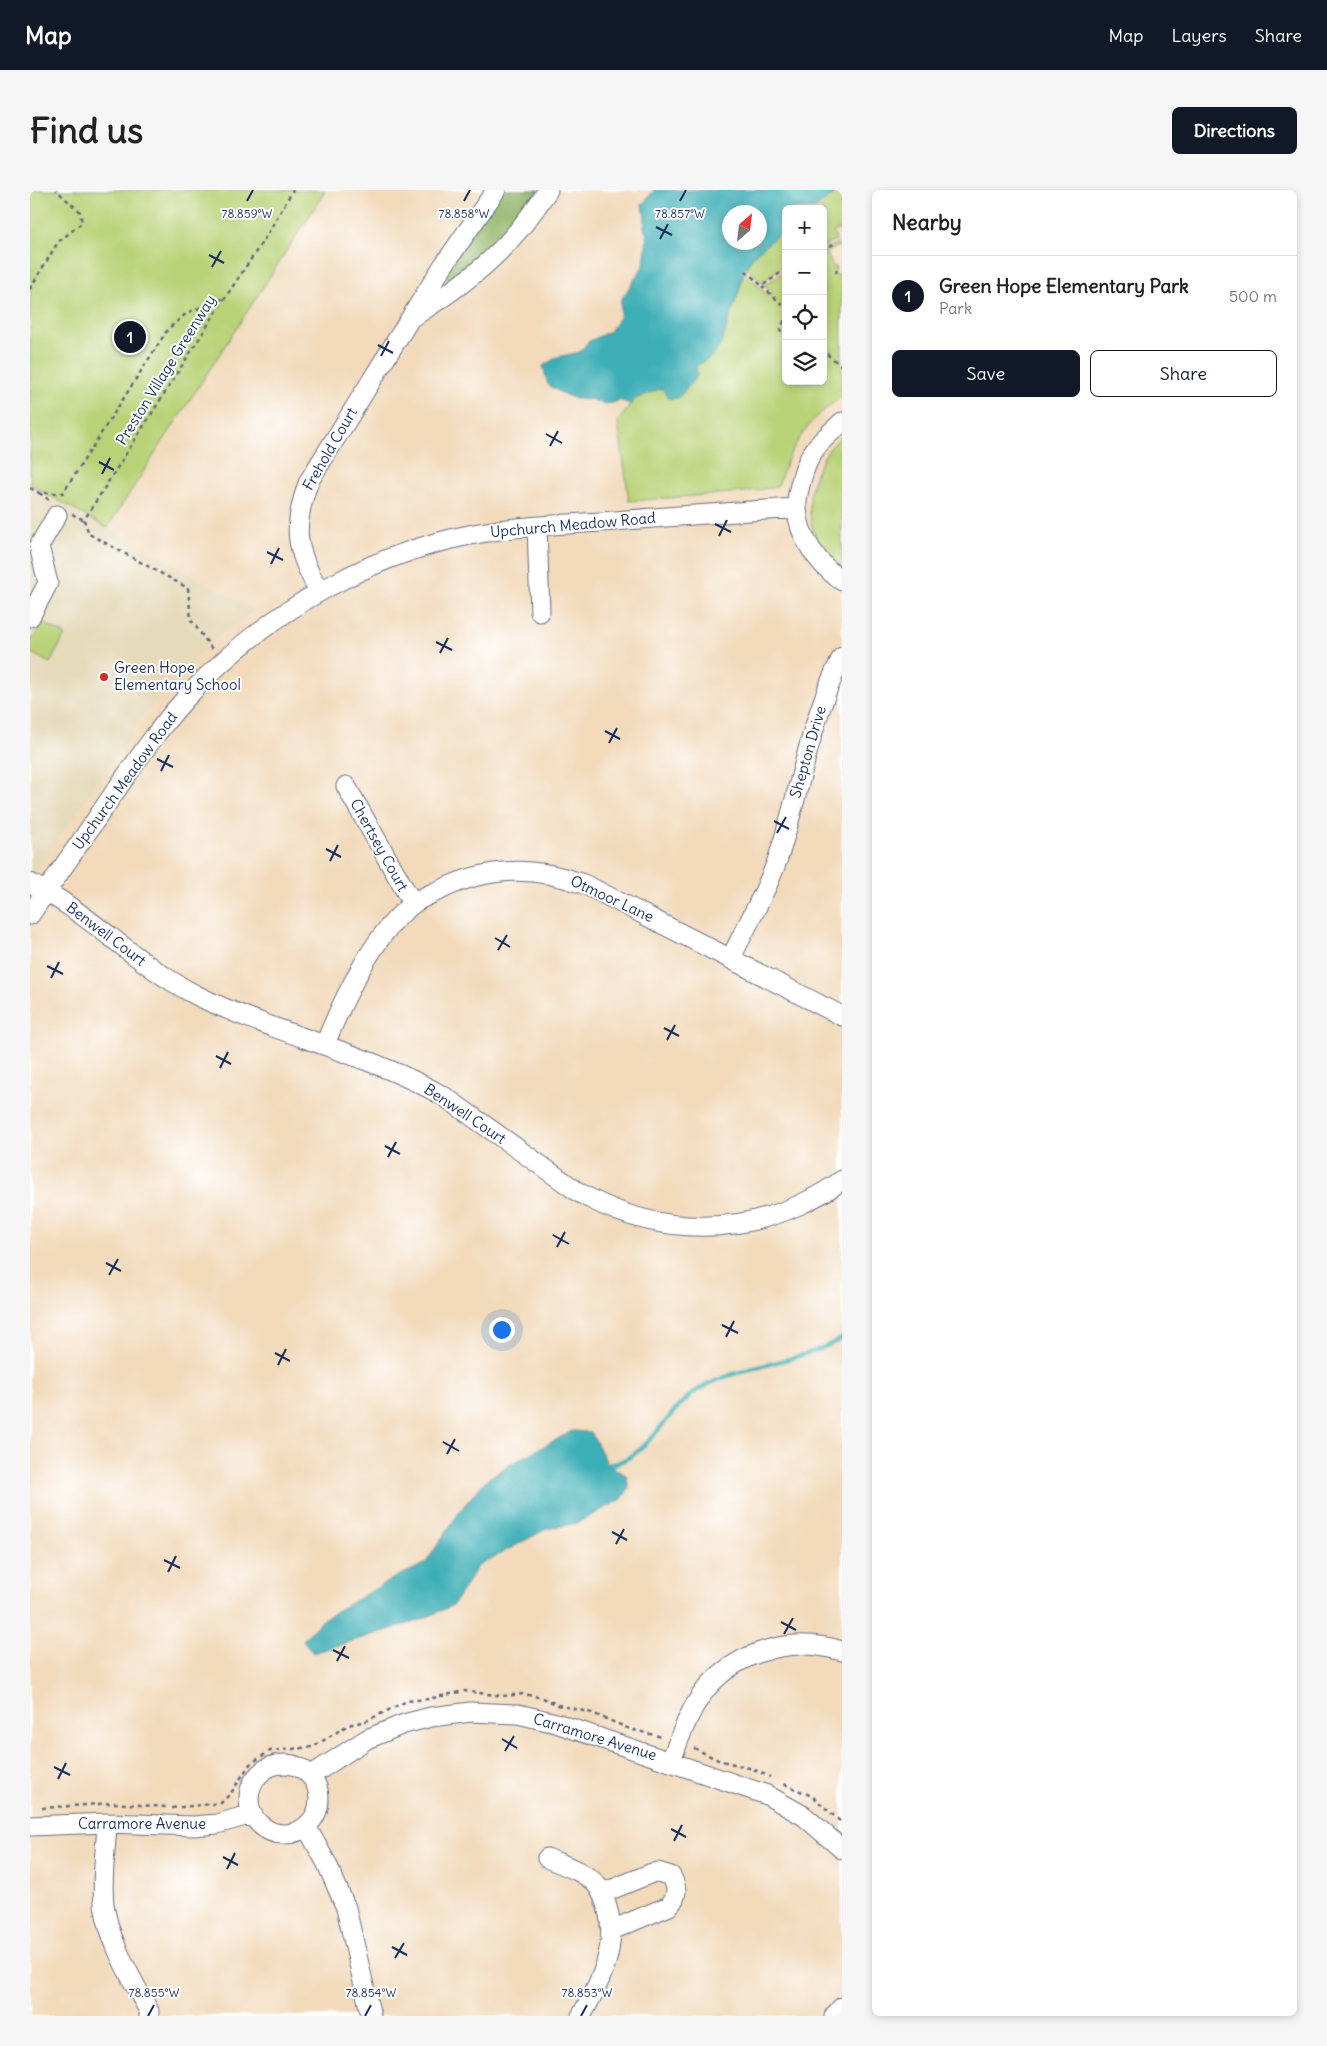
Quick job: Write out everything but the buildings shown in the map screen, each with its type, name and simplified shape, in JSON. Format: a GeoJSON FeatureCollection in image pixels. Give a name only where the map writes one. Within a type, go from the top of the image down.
{"type":"FeatureCollection","features":[{"type":"Feature","properties":{"kind":"street","name":"Frehold Court"},"geometry":{"type":"LineString","coordinates":[[319,591],[303,562],[298,539],[298,519],[309,482],[441,268],[496,190]]}},
{"type":"Feature","properties":{"kind":"street","name":"Frehold Court"},"geometry":{"type":"LineString","coordinates":[[411,318],[456,289],[496,257],[523,227],[548,190]]}},
{"type":"Feature","properties":{"kind":"street"},"geometry":{"type":"LineString","coordinates":[[842,422],[814,450],[803,473],[796,508],[802,532],[810,548],[820,562],[842,581]]}},
{"type":"Feature","properties":{"kind":"street","name":"Upchurch Meadow Road"},"geometry":{"type":"LineString","coordinates":[[30,915],[38,887],[188,696],[223,661],[250,639],[319,591],[366,568],[434,544],[498,530],[796,508]]}},
{"type":"Feature","properties":{"kind":"street"},"geometry":{"type":"LineString","coordinates":[[30,617],[48,583],[39,546],[64,514]]}},
{"type":"Feature","properties":{"kind":"street"},"geometry":{"type":"LineString","coordinates":[[537,527],[540,612]]}},
{"type":"Feature","properties":{"kind":"street","name":"Shepton Drive"},"geometry":{"type":"LineString","coordinates":[[731,958],[767,886],[777,860],[822,702],[842,657]]}},
{"type":"Feature","properties":{"kind":"street","name":"Chertsey Court"},"geometry":{"type":"LineString","coordinates":[[346,786],[413,904]]}},
{"type":"Feature","properties":{"kind":"street","name":"Otmoor Lane"},"geometry":{"type":"LineString","coordinates":[[325,1044],[346,997],[366,961],[386,931],[413,904],[469,876],[490,872],[514,871],[562,876],[610,897],[842,1016]]}},
{"type":"Feature","properties":{"kind":"street","name":"Benwell Court"},"geometry":{"type":"LineString","coordinates":[[38,887],[175,984],[234,1012],[325,1044],[428,1087],[445,1097],[578,1192],[597,1203],[638,1218],[687,1227],[719,1227],[753,1222],[784,1212],[813,1198],[842,1180]]}},
{"type":"Feature","properties":{"kind":"street"},"geometry":{"type":"LineString","coordinates":[[671,1761],[695,1704],[713,1682],[734,1665],[759,1652],[794,1644],[829,1647],[842,1651]]}},
{"type":"Feature","properties":{"kind":"street","name":"Carramore Avenue"},"geometry":{"type":"LineString","coordinates":[[310,1776],[348,1750],[387,1730],[431,1717],[471,1712],[495,1712],[538,1718],[671,1761],[767,1796],[791,1808],[817,1826],[842,1849]]}},
{"type":"Feature","properties":{"kind":"street"},"geometry":{"type":"LineString","coordinates":[[293,1765],[302,1769],[310,1776],[316,1785],[318,1802],[313,1818],[306,1826],[286,1834],[276,1833],[262,1826],[252,1814],[249,1794],[257,1776],[265,1770],[274,1766],[293,1765]]}},
{"type":"Feature","properties":{"kind":"street","name":"Carramore Avenue"},"geometry":{"type":"LineString","coordinates":[[30,1826],[106,1823],[194,1826],[217,1824],[252,1814]]}},
{"type":"Feature","properties":{"kind":"street"},"geometry":{"type":"LineString","coordinates":[[106,1823],[104,1903],[108,1922],[114,1941],[149,2011],[149,2016]]}},
{"type":"Feature","properties":{"kind":"street"},"geometry":{"type":"LineString","coordinates":[[306,1826],[327,1864],[346,1908],[371,2016]]}},
{"type":"Feature","properties":{"kind":"street"},"geometry":{"type":"LineString","coordinates":[[548,1858],[586,1876],[595,1883],[603,1893],[609,1914],[612,1930],[608,1956],[602,1977],[581,2016]]}},
{"type":"Feature","properties":{"kind":"street"},"geometry":{"type":"LineString","coordinates":[[603,1893],[658,1872],[671,1876],[675,1882],[677,1892],[675,1900],[669,1906],[612,1930]]}},
{"type":"Feature","properties":{"kind":"street"},"geometry":{"type":"LineString","coordinates":[[834,2016],[842,2007]]}},
{"type":"Feature","properties":{"kind":"path"},"geometry":{"type":"LineString","coordinates":[[30,289],[58,242],[82,223],[80,212],[56,190]]}},
{"type":"Feature","properties":{"kind":"path","name":"Preston Village Greenway"},"geometry":{"type":"LineString","coordinates":[[84,520],[267,235],[293,190]]}},
{"type":"Feature","properties":{"kind":"path"},"geometry":{"type":"LineString","coordinates":[[827,248],[837,242]]}},
{"type":"Feature","properties":{"kind":"path"},"geometry":{"type":"LineString","coordinates":[[836,273],[838,265]]}},
{"type":"Feature","properties":{"kind":"path"},"geometry":{"type":"LineString","coordinates":[[746,271],[782,304]]}},
{"type":"Feature","properties":{"kind":"path"},"geometry":{"type":"LineString","coordinates":[[762,286],[782,271]]}},
{"type":"Feature","properties":{"kind":"path"},"geometry":{"type":"LineString","coordinates":[[30,488],[39,493],[64,493],[168,329],[187,313],[225,298]]}},
{"type":"Feature","properties":{"kind":"path"},"geometry":{"type":"LineString","coordinates":[[780,332],[782,327]]}},
{"type":"Feature","properties":{"kind":"path"},"geometry":{"type":"LineString","coordinates":[[827,353],[842,366]]}},
{"type":"Feature","properties":{"kind":"path"},"geometry":{"type":"LineString","coordinates":[[64,514],[84,520],[89,534],[188,588],[191,620],[216,652]]}},
{"type":"Feature","properties":{"kind":"shaded area","name":"Green Hope Elementary School"},"geometry":{"type":"Polygon","coordinates":[[[30,484],[254,610],[211,642],[146,712],[30,880],[30,484]]]}},
{"type":"Feature","properties":{"kind":"green space"},"geometry":{"type":"Polygon","coordinates":[[[30,190],[326,190],[107,528],[30,484],[30,190]]]}},
{"type":"Feature","properties":{"kind":"green space"},"geometry":{"type":"Polygon","coordinates":[[[501,190],[539,190],[482,261],[448,282],[445,271],[501,190]]]}},
{"type":"Feature","properties":{"kind":"green space"},"geometry":{"type":"Polygon","coordinates":[[[842,190],[842,228],[833,232],[836,240],[827,245],[827,205],[818,205],[842,190]]]}},
{"type":"Feature","properties":{"kind":"green space"},"geometry":{"type":"Polygon","coordinates":[[[782,231],[782,267],[763,283],[746,268],[752,257],[760,250],[767,250],[767,244],[782,231]]]}},
{"type":"Feature","properties":{"kind":"green space"},"geometry":{"type":"Polygon","coordinates":[[[837,243],[839,246],[827,252],[827,249],[837,243]]]}},
{"type":"Feature","properties":{"kind":"green space"},"geometry":{"type":"Polygon","coordinates":[[[827,255],[834,267],[836,267],[834,273],[842,277],[842,397],[820,414],[802,434],[789,457],[776,487],[745,492],[629,501],[618,421],[635,399],[662,388],[668,398],[678,398],[697,376],[696,366],[714,355],[721,343],[744,271],[769,296],[773,292],[765,285],[782,273],[782,385],[827,385],[827,255]]]}},
{"type":"Feature","properties":{"kind":"green space"},"geometry":{"type":"Polygon","coordinates":[[[842,436],[842,567],[827,554],[817,539],[811,521],[810,503],[812,484],[819,466],[829,450],[842,436]]]}},
{"type":"Feature","properties":{"kind":"green space"},"geometry":{"type":"Polygon","coordinates":[[[42,622],[65,635],[50,663],[30,652],[30,643],[42,622]]]}},
{"type":"Feature","properties":{"kind":"water"},"geometry":{"type":"Polygon","coordinates":[[[654,190],[841,190],[818,205],[782,205],[782,231],[767,244],[767,205],[722,205],[722,250],[760,250],[752,257],[742,275],[739,291],[721,343],[714,355],[696,366],[697,376],[678,398],[668,398],[662,388],[635,399],[630,404],[619,400],[605,404],[591,399],[585,400],[568,396],[548,385],[543,366],[557,357],[580,352],[588,342],[610,331],[620,316],[621,300],[644,265],[647,237],[644,228],[645,216],[642,205],[654,190]]]}},
{"type":"Feature","properties":{"kind":"water"},"geometry":{"type":"Polygon","coordinates":[[[572,1431],[591,1432],[608,1465],[626,1475],[629,1488],[622,1499],[577,1523],[546,1529],[478,1566],[453,1605],[421,1620],[313,1653],[303,1640],[323,1619],[396,1577],[425,1564],[462,1508],[486,1480],[511,1464],[572,1431]]]}},
{"type":"Feature","properties":{"kind":"waterway"},"geometry":{"type":"LineString","coordinates":[[608,1465],[622,1461],[634,1454],[646,1444],[676,1409],[698,1390],[725,1377],[800,1356],[832,1344],[842,1338]]}},
{"type":"Feature","properties":{"kind":"place","name":"Green Hope Elementary Park"},"geometry":{"type":"Point","coordinates":[130,337]}},
{"type":"Feature","properties":{"kind":"place","name":"Green Hope Elementary School"},"geometry":{"type":"Point","coordinates":[104,677]}}]}
